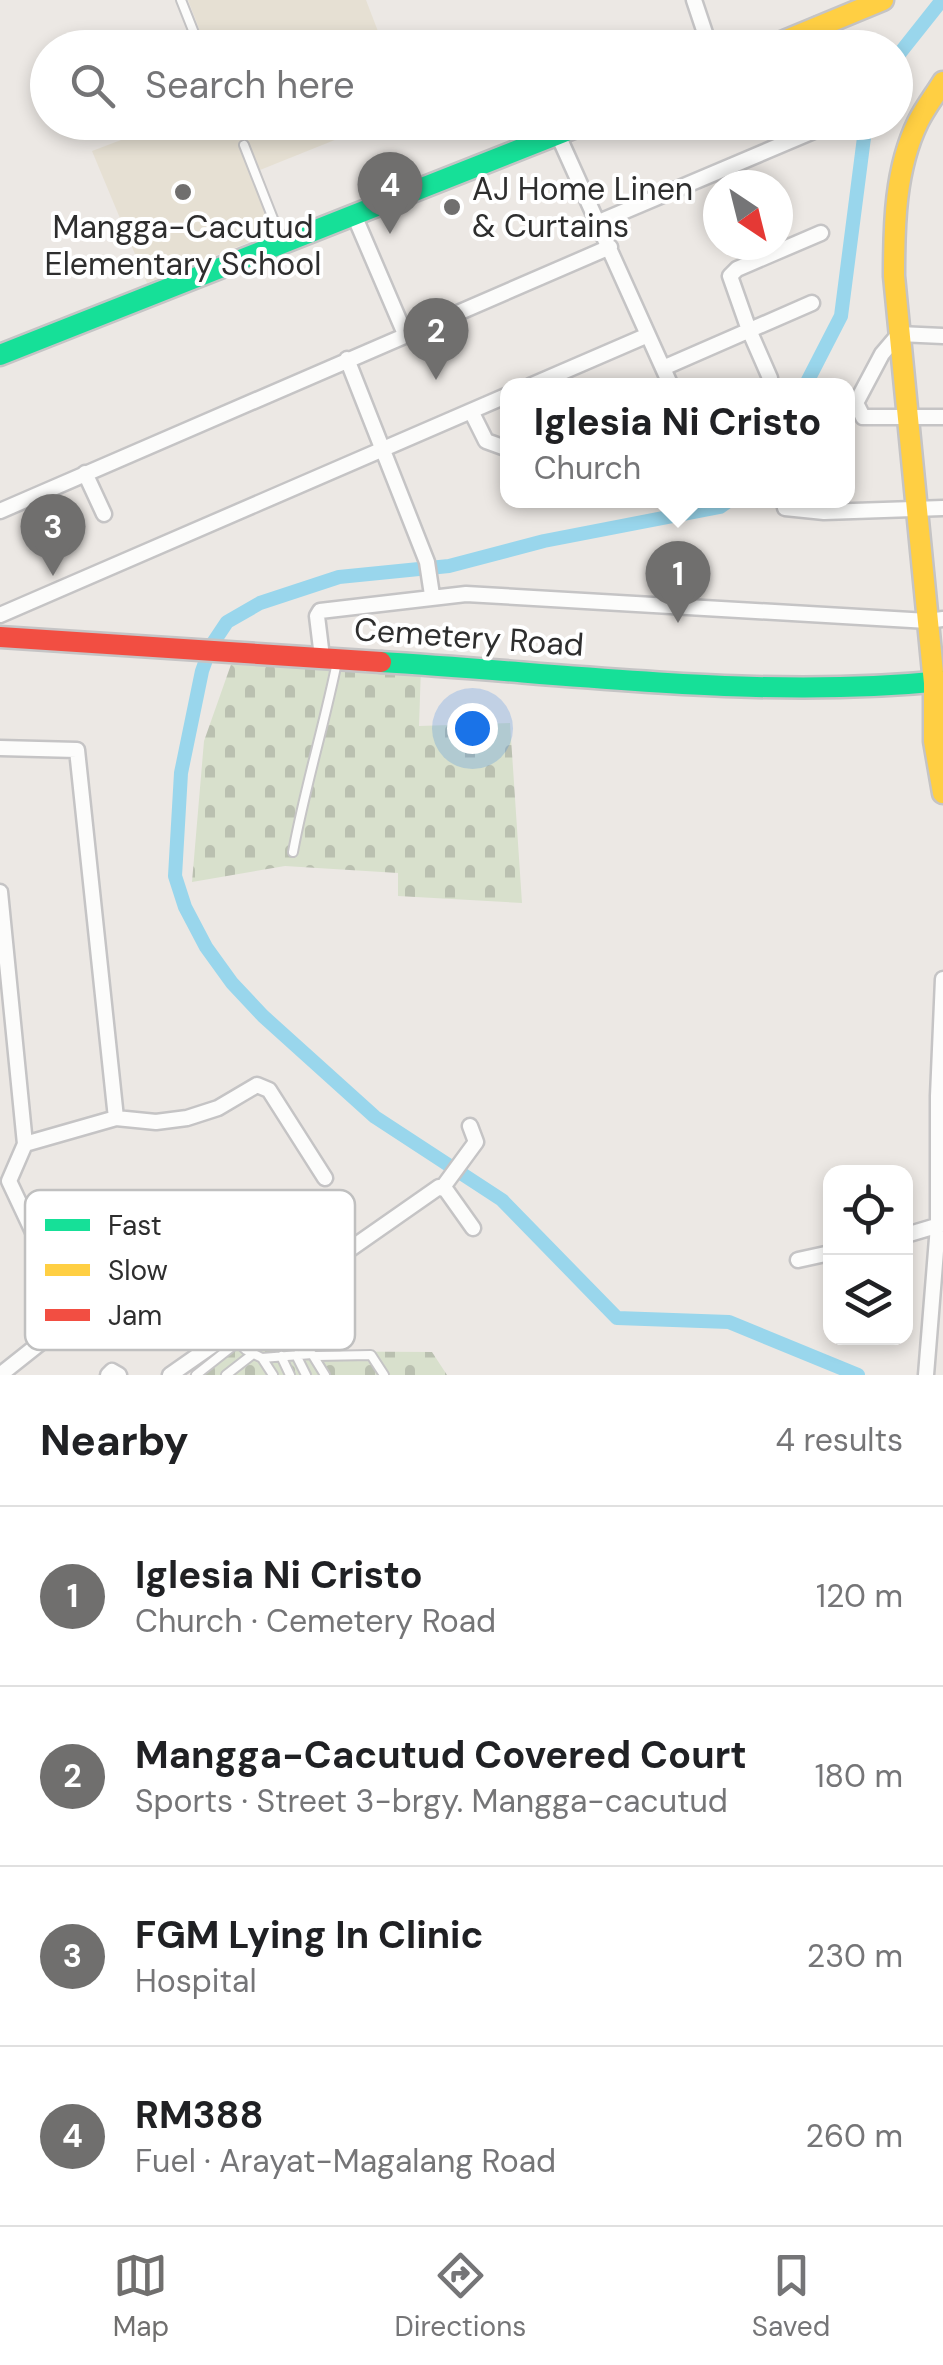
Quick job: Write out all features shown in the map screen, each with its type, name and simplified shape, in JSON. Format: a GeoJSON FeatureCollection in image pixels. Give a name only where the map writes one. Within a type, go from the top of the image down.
{"type":"FeatureCollection","features":[{"type":"Feature","properties":{"kind":"street"},"geometry":{"type":"LineString","coordinates":[[694,0],[704,30]]}},
{"type":"Feature","properties":{"kind":"street"},"geometry":{"type":"LineString","coordinates":[[805,30],[848,7],[883,0]]}},
{"type":"Feature","properties":{"kind":"street"},"geometry":{"type":"LineString","coordinates":[[818,24],[821,30]]}},
{"type":"Feature","properties":{"kind":"street"},"geometry":{"type":"LineString","coordinates":[[913,131],[928,100],[943,82]]}},
{"type":"Feature","properties":{"kind":"street"},"geometry":{"type":"LineString","coordinates":[[0,355],[545,140]]}},
{"type":"Feature","properties":{"kind":"street"},"geometry":{"type":"LineString","coordinates":[[560,140],[667,378]]}},
{"type":"Feature","properties":{"kind":"street"},"geometry":{"type":"LineString","coordinates":[[599,222],[793,140]]}},
{"type":"Feature","properties":{"kind":"street"},"geometry":{"type":"LineString","coordinates":[[910,140],[901,166],[893,266],[908,418],[935,620],[939,682],[934,741],[943,793]]}},
{"type":"Feature","properties":{"kind":"street"},"geometry":{"type":"LineString","coordinates":[[354,215],[405,334]]}},
{"type":"Feature","properties":{"kind":"street"},"geometry":{"type":"LineString","coordinates":[[770,378],[730,276],[737,269],[821,233]]}},
{"type":"Feature","properties":{"kind":"street"},"geometry":{"type":"LineString","coordinates":[[0,511],[610,247]]}},
{"type":"Feature","properties":{"kind":"street"},"geometry":{"type":"LineString","coordinates":[[663,368],[812,302]]}},
{"type":"Feature","properties":{"kind":"street"},"geometry":{"type":"LineString","coordinates":[[899,334],[943,336]]}},
{"type":"Feature","properties":{"kind":"street"},"geometry":{"type":"LineString","coordinates":[[899,334],[882,354],[856,403],[863,416],[943,418]]}},
{"type":"Feature","properties":{"kind":"street"},"geometry":{"type":"LineString","coordinates":[[549,378],[648,336]]}},
{"type":"Feature","properties":{"kind":"street"},"geometry":{"type":"LineString","coordinates":[[347,359],[428,570],[432,596]]}},
{"type":"Feature","properties":{"kind":"street"},"geometry":{"type":"LineString","coordinates":[[0,615],[500,398]]}},
{"type":"Feature","properties":{"kind":"street"},"geometry":{"type":"LineString","coordinates":[[471,411],[486,441],[500,446]]}},
{"type":"Feature","properties":{"kind":"street"},"geometry":{"type":"LineString","coordinates":[[86,474],[104,514]]}},
{"type":"Feature","properties":{"kind":"street"},"geometry":{"type":"LineString","coordinates":[[785,508],[824,512],[943,508]]}},
{"type":"Feature","properties":{"kind":"street"},"geometry":{"type":"LineString","coordinates":[[330,658],[317,616],[320,611],[432,596],[466,594],[935,620]]}},
{"type":"Feature","properties":{"kind":"street","name":"Cemetery Road"},"geometry":{"type":"LineString","coordinates":[[0,638],[800,688],[939,682]]}},
{"type":"Feature","properties":{"kind":"street"},"geometry":{"type":"LineString","coordinates":[[0,748],[77,750],[116,1118]]}},
{"type":"Feature","properties":{"kind":"street"},"geometry":{"type":"LineString","coordinates":[[0,892],[24,1144],[4,1181],[25,1222]]}},
{"type":"Feature","properties":{"kind":"street"},"geometry":{"type":"LineString","coordinates":[[926,1375],[941,1225],[943,978]]}},
{"type":"Feature","properties":{"kind":"street"},"geometry":{"type":"LineString","coordinates":[[24,1144],[116,1118],[156,1122],[187,1118],[218,1108],[258,1085],[263,1086],[326,1178]]}},
{"type":"Feature","properties":{"kind":"street"},"geometry":{"type":"LineString","coordinates":[[355,1249],[445,1184],[476,1142],[470,1126]]}},
{"type":"Feature","properties":{"kind":"street"},"geometry":{"type":"LineString","coordinates":[[445,1184],[473,1228]]}},
{"type":"Feature","properties":{"kind":"street"},"geometry":{"type":"LineString","coordinates":[[913,1232],[941,1225]]}},
{"type":"Feature","properties":{"kind":"street"},"geometry":{"type":"LineString","coordinates":[[798,1260],[825,1255]]}},
{"type":"Feature","properties":{"kind":"street"},"geometry":{"type":"LineString","coordinates":[[0,1375],[31,1350]]}},
{"type":"Feature","properties":{"kind":"street"},"geometry":{"type":"LineString","coordinates":[[170,1375],[211,1350]]}},
{"type":"Feature","properties":{"kind":"street"},"geometry":{"type":"LineString","coordinates":[[108,1375],[112,1371],[119,1375]]}},
{"type":"Feature","properties":{"kind":"lane"},"geometry":{"type":"LineString","coordinates":[[181,0],[193,30]]}},
{"type":"Feature","properties":{"kind":"lane"},"geometry":{"type":"LineString","coordinates":[[244,145],[282,242]]}},
{"type":"Feature","properties":{"kind":"lane"},"geometry":{"type":"LineString","coordinates":[[293,852],[303,795],[321,736],[330,658]]}},
{"type":"Feature","properties":{"kind":"lane"},"geometry":{"type":"LineString","coordinates":[[196,1375],[220,1350]]}},
{"type":"Feature","properties":{"kind":"lane"},"geometry":{"type":"LineString","coordinates":[[250,1350],[273,1375]]}},
{"type":"Feature","properties":{"kind":"lane"},"geometry":{"type":"LineString","coordinates":[[226,1375],[258,1356],[296,1354],[372,1356],[384,1375]]}},
{"type":"Feature","properties":{"kind":"lane"},"geometry":{"type":"LineString","coordinates":[[296,1354],[306,1375]]}},
{"type":"Feature","properties":{"kind":"lane"},"geometry":{"type":"LineString","coordinates":[[281,1356],[290,1375]]}},
{"type":"Feature","properties":{"kind":"lane"},"geometry":{"type":"LineString","coordinates":[[316,1356],[326,1375]]}},
{"type":"Feature","properties":{"kind":"shaded area"},"geometry":{"type":"Polygon","coordinates":[[[188,0],[366,0],[377,30],[199,30],[188,0]]]}},
{"type":"Feature","properties":{"kind":"shaded area","name":"Mangga-Cacutud Elementary School"},"geometry":{"type":"Polygon","coordinates":[[[121,140],[335,140],[260,170],[282,229],[147,283],[92,151],[121,140]]]}},
{"type":"Feature","properties":{"kind":"green space"},"geometry":{"type":"Polygon","coordinates":[[[234,656],[421,667],[419,726],[510,723],[522,903],[398,896],[398,873],[285,866],[192,882],[204,741],[234,656]]]}},
{"type":"Feature","properties":{"kind":"green space"},"geometry":{"type":"Polygon","coordinates":[[[228,1350],[250,1350],[432,1352],[447,1375],[194,1375],[228,1350]]]}},
{"type":"Feature","properties":{"kind":"waterway"},"geometry":{"type":"LineString","coordinates":[[913,37],[942,0]]}},
{"type":"Feature","properties":{"kind":"waterway"},"geometry":{"type":"LineString","coordinates":[[809,378],[841,316],[864,140]]}},
{"type":"Feature","properties":{"kind":"waterway"},"geometry":{"type":"LineString","coordinates":[[715,508],[544,541],[449,566],[339,577],[260,603],[227,622],[211,646],[202,671],[181,773],[175,876],[185,907],[206,947],[263,1016],[375,1117],[502,1200],[617,1318],[729,1322],[858,1375]]}},
{"type":"Feature","properties":{"kind":"traffic: fast"},"geometry":{"type":"LineString","coordinates":[[0,355],[543,140]]}},
{"type":"Feature","properties":{"kind":"traffic: fast"},"geometry":{"type":"LineString","coordinates":[[381,662],[733,686],[803,688],[943,681]]}},
{"type":"Feature","properties":{"kind":"traffic: slow"},"geometry":{"type":"LineString","coordinates":[[810,30],[883,0]]}},
{"type":"Feature","properties":{"kind":"traffic: slow"},"geometry":{"type":"LineString","coordinates":[[913,133],[943,82]]}},
{"type":"Feature","properties":{"kind":"traffic: slow"},"geometry":{"type":"LineString","coordinates":[[910,140],[900,178],[894,276],[934,683],[934,741],[943,793]]}},
{"type":"Feature","properties":{"kind":"traffic: jam"},"geometry":{"type":"LineString","coordinates":[[0,637],[381,662]]}},
{"type":"Feature","properties":{"kind":"place","name":"Mangga-Cacutud Elementary School"},"geometry":{"type":"Point","coordinates":[183,192]}},
{"type":"Feature","properties":{"kind":"place","name":"AJ Home Linen & Curtains"},"geometry":{"type":"Point","coordinates":[452,207]}},
{"type":"Feature","properties":{"kind":"place","name":"RM388"},"geometry":{"type":"Point","coordinates":[390,234]}},
{"type":"Feature","properties":{"kind":"place","name":"Mangga-Cacutud Covered Court"},"geometry":{"type":"Point","coordinates":[436,380]}},
{"type":"Feature","properties":{"kind":"place","name":"FGM Lying In Clinic"},"geometry":{"type":"Point","coordinates":[53,576]}},
{"type":"Feature","properties":{"kind":"place","name":"Iglesia Ni Cristo"},"geometry":{"type":"Point","coordinates":[678,623]}}]}
